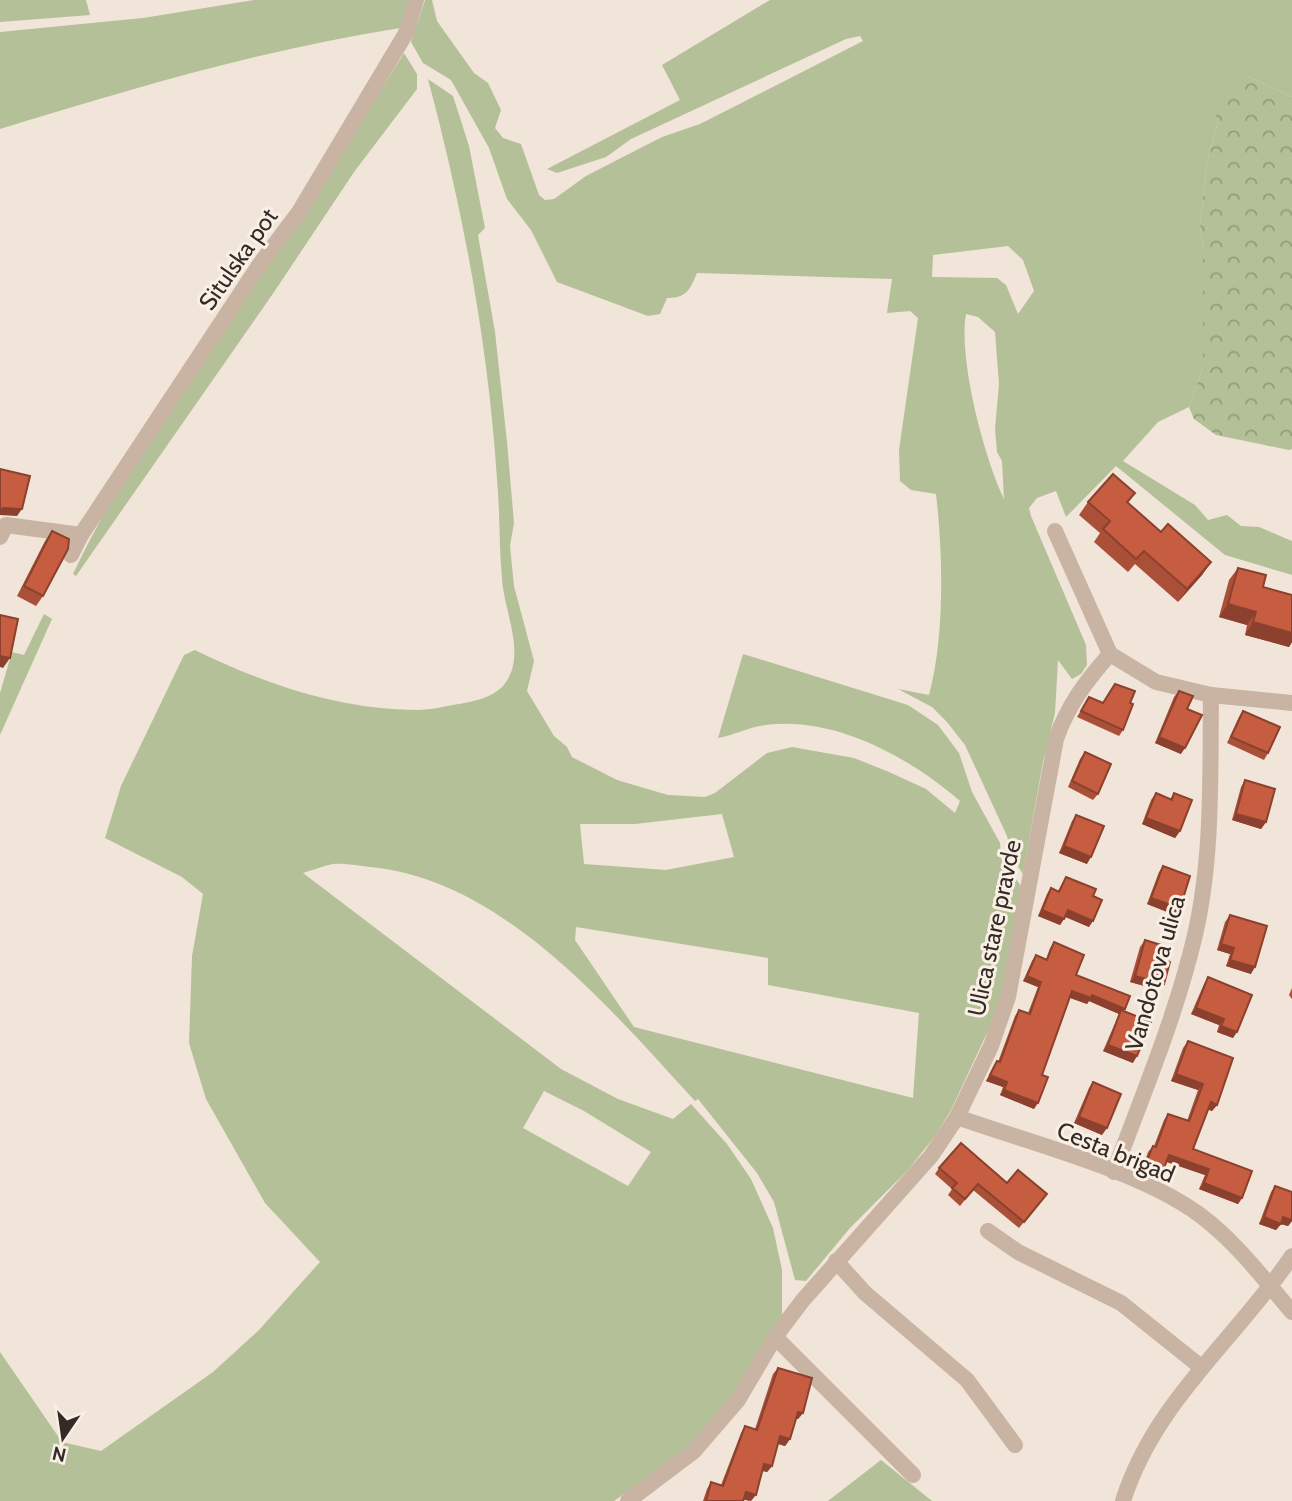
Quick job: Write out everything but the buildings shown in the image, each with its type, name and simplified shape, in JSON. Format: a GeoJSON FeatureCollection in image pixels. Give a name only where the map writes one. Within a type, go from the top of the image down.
{"type":"FeatureCollection","features":[{"type":"Feature","properties":{"kind":"street","name":"Situlska pot"},"geometry":{"type":"LineString","coordinates":[[71,555],[81,535],[260,264],[299,212],[407,33],[416,0]]}},
{"type":"Feature","properties":{"kind":"street"},"geometry":{"type":"LineString","coordinates":[[0,537],[6,525],[81,535]]}},
{"type":"Feature","properties":{"kind":"street"},"geometry":{"type":"LineString","coordinates":[[1055,531],[1110,654],[1156,681],[1211,695],[1292,703]]}},
{"type":"Feature","properties":{"kind":"street","name":"Ulica stare pravde"},"geometry":{"type":"LineString","coordinates":[[628,1501],[694,1451],[738,1400],[775,1337],[836,1261],[931,1156],[957,1117],[991,1046],[1008,997],[1056,739],[1065,712],[1083,685],[1110,654]]}},
{"type":"Feature","properties":{"kind":"street","name":"Vandotova ulica"},"geometry":{"type":"LineString","coordinates":[[1114,1172],[1163,1038],[1195,935],[1207,845],[1211,695]]}},
{"type":"Feature","properties":{"kind":"street","name":"Cesta brigad"},"geometry":{"type":"LineString","coordinates":[[957,1117],[1114,1172],[1167,1194],[1199,1215],[1235,1245],[1292,1312]]}},
{"type":"Feature","properties":{"kind":"street"},"geometry":{"type":"LineString","coordinates":[[988,1231],[1018,1252],[1121,1303],[1201,1367]]}},
{"type":"Feature","properties":{"kind":"street"},"geometry":{"type":"LineString","coordinates":[[1122,1501],[1145,1444],[1201,1367],[1271,1287],[1292,1256]]}},
{"type":"Feature","properties":{"kind":"street"},"geometry":{"type":"LineString","coordinates":[[836,1261],[866,1293],[967,1380],[1015,1445]]}},
{"type":"Feature","properties":{"kind":"street"},"geometry":{"type":"LineString","coordinates":[[775,1337],[913,1475]]}},
{"type":"Feature","properties":{"kind":"green space"},"geometry":{"type":"Polygon","coordinates":[[[0,0],[86,0],[90,15],[0,22],[0,0]]]}},
{"type":"Feature","properties":{"kind":"green space"},"geometry":{"type":"Polygon","coordinates":[[[254,0],[410,0],[400,28],[249,59],[0,129],[0,32],[143,18],[254,0]]]}},
{"type":"Feature","properties":{"kind":"green space"},"geometry":{"type":"Polygon","coordinates":[[[425,0],[432,0],[437,21],[474,73],[488,83],[501,110],[495,128],[503,138],[521,144],[539,195],[545,200],[554,199],[586,176],[662,137],[700,124],[863,41],[860,36],[846,39],[631,139],[606,157],[557,173],[547,169],[680,100],[662,65],[770,0],[1292,0],[1292,97],[1250,77],[1218,122],[1207,163],[1200,225],[1203,249],[1203,367],[1189,407],[1158,422],[1123,461],[1195,505],[1208,520],[1227,515],[1241,526],[1259,527],[1292,541],[1292,575],[1225,555],[1116,466],[1066,517],[1056,491],[1037,498],[1029,508],[1031,516],[1086,645],[1087,665],[1081,674],[1072,679],[1058,660],[1055,713],[1043,762],[1023,874],[1012,857],[1007,836],[965,745],[932,707],[898,689],[929,695],[938,647],[941,568],[936,494],[911,490],[900,481],[899,450],[918,318],[910,311],[887,313],[892,279],[697,273],[683,295],[667,298],[660,314],[648,316],[557,282],[531,230],[507,199],[489,148],[451,80],[423,63],[411,42],[425,0]],[[1008,246],[933,255],[932,277],[997,278],[1006,285],[1018,314],[1034,291],[1023,260],[1008,246]],[[966,314],[966,356],[974,408],[988,459],[1004,499],[1002,461],[997,452],[995,429],[999,384],[995,332],[978,317],[966,314]]]}},
{"type":"Feature","properties":{"kind":"green space"},"geometry":{"type":"Polygon","coordinates":[[[404,53],[417,74],[417,89],[354,172],[272,295],[76,576],[73,574],[94,532],[142,450],[309,205],[404,53]]]}},
{"type":"Feature","properties":{"kind":"green space"},"geometry":{"type":"Polygon","coordinates":[[[1250,77],[1292,97],[1292,449],[1289,450],[1216,435],[1194,419],[1189,407],[1203,367],[1203,249],[1200,225],[1207,163],[1218,122],[1215,111],[1250,77]]]}},
{"type":"Feature","properties":{"kind":"green space"},"geometry":{"type":"Polygon","coordinates":[[[428,79],[453,96],[469,146],[485,228],[478,235],[495,332],[507,442],[514,523],[510,546],[514,586],[534,661],[527,691],[554,736],[567,747],[572,757],[617,780],[668,795],[705,797],[715,793],[767,753],[792,747],[854,758],[889,772],[926,789],[955,813],[960,801],[918,769],[870,743],[844,733],[791,724],[765,725],[718,738],[743,654],[908,705],[938,725],[959,753],[972,792],[1000,843],[1001,858],[1021,886],[1002,1001],[951,1110],[935,1136],[908,1170],[850,1228],[806,1281],[795,1280],[774,1202],[757,1173],[698,1099],[695,1101],[590,990],[551,954],[509,922],[465,896],[419,877],[342,864],[303,873],[561,1069],[618,1099],[673,1119],[691,1104],[727,1144],[751,1179],[773,1228],[782,1270],[782,1316],[737,1388],[694,1444],[614,1501],[0,1501],[0,1352],[62,1442],[101,1451],[213,1372],[259,1330],[320,1262],[265,1203],[206,1099],[189,1043],[192,956],[203,894],[182,877],[105,838],[121,786],[184,655],[195,650],[248,674],[303,693],[389,709],[428,709],[478,700],[502,687],[512,671],[514,645],[502,579],[493,428],[480,327],[463,227],[428,79]],[[722,814],[635,824],[580,824],[584,864],[666,870],[734,857],[722,814]],[[576,927],[575,940],[634,1027],[913,1098],[919,1013],[768,985],[768,958],[576,927]],[[544,1091],[523,1128],[628,1186],[651,1152],[584,1111],[544,1091]]]}},
{"type":"Feature","properties":{"kind":"green space"},"geometry":{"type":"Polygon","coordinates":[[[44,614],[52,619],[0,735],[0,693],[12,652],[24,655],[44,614]]]}},
{"type":"Feature","properties":{"kind":"green space"},"geometry":{"type":"Polygon","coordinates":[[[881,1460],[932,1501],[828,1501],[881,1460]]]}}]}
